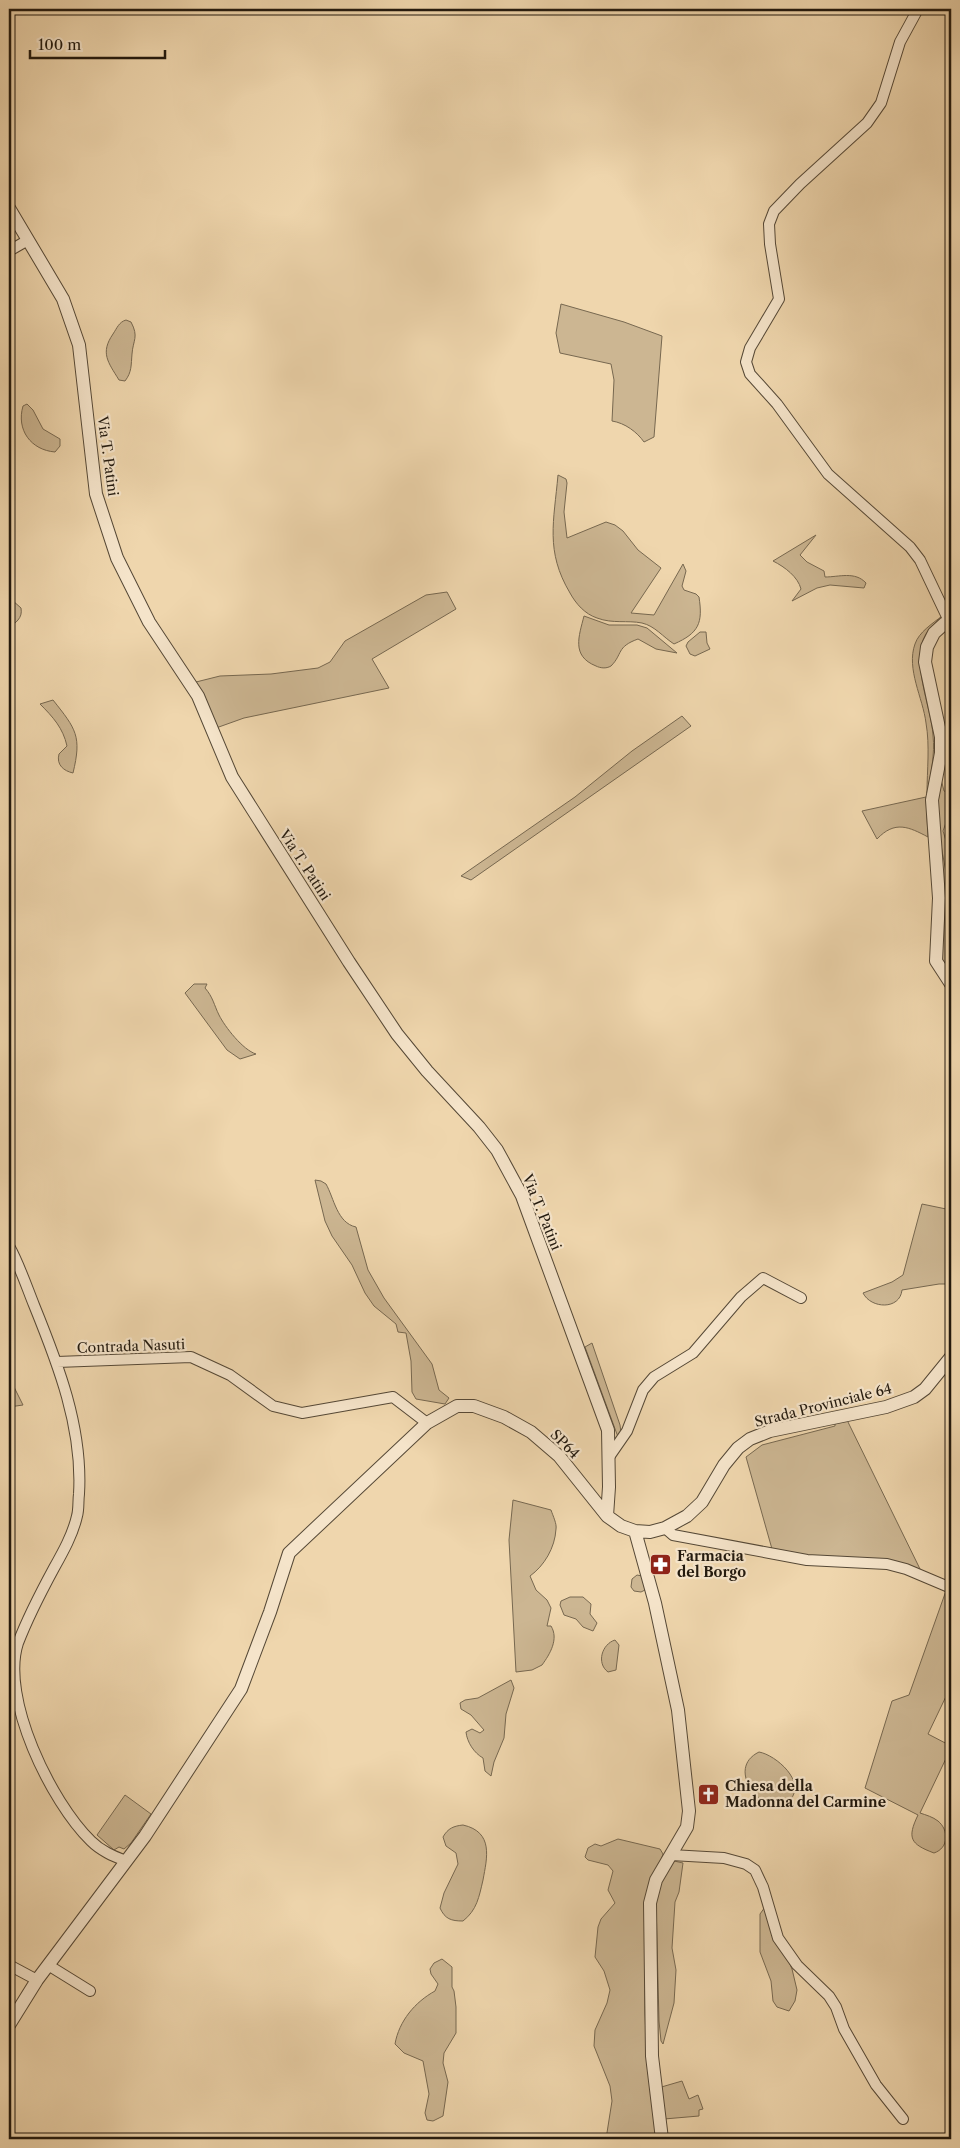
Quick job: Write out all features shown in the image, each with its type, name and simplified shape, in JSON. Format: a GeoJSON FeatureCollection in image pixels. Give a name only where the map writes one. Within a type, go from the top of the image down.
{"type":"FeatureCollection","features":[{"type":"Feature","properties":{"kind":"street"},"geometry":{"type":"LineString","coordinates":[[918,9],[900,42],[881,103],[867,123],[800,184],[774,211],[770,224],[770,244],[779,299],[750,348],[746,362],[750,374],[776,404],[828,474],[910,548],[920,560],[950,621],[934,633],[928,647],[925,662],[941,737],[941,753],[932,800],[939,898],[936,961],[951,984]]}},
{"type":"Feature","properties":{"kind":"street","name":"Via T. Patini"},"geometry":{"type":"LineString","coordinates":[[9,208],[63,299],[79,345],[96,494],[117,558],[148,622],[198,696],[232,777],[277,850],[397,1034],[426,1071],[491,1142],[522,1196],[608,1430],[608,1516]]}},
{"type":"Feature","properties":{"kind":"street"},"geometry":{"type":"LineString","coordinates":[[9,250],[28,240]]}},
{"type":"Feature","properties":{"kind":"street"},"geometry":{"type":"LineString","coordinates":[[9,1246],[56,1362],[77,1437],[79,1491],[77,1517],[66,1545],[38,1599],[18,1644],[14,1678],[21,1715],[42,1772],[64,1807],[90,1840],[107,1854],[126,1861]]}},
{"type":"Feature","properties":{"kind":"street"},"geometry":{"type":"LineString","coordinates":[[609,1457],[627,1432],[633,1421],[643,1390],[654,1376],[693,1353],[741,1297],[758,1281],[763,1278],[801,1298]]}},
{"type":"Feature","properties":{"kind":"street","name":"Contrada Nasuti"},"geometry":{"type":"LineString","coordinates":[[56,1362],[191,1357],[230,1375],[273,1406],[302,1412],[393,1397],[427,1423]]}},
{"type":"Feature","properties":{"kind":"street","name":"Strada Provinciale 64"},"geometry":{"type":"LineString","coordinates":[[635,1530],[650,1532],[665,1528],[687,1516],[702,1502],[724,1465],[738,1448],[750,1439],[770,1432],[886,1407],[914,1397],[924,1389],[951,1357]]}},
{"type":"Feature","properties":{"kind":"street","name":"SP64"},"geometry":{"type":"LineString","coordinates":[[9,2025],[37,1980],[145,1836],[241,1689],[270,1612],[289,1553],[427,1423],[458,1406],[474,1406],[504,1417],[531,1432],[559,1456],[608,1516],[620,1526],[635,1530]]}},
{"type":"Feature","properties":{"kind":"street"},"geometry":{"type":"LineString","coordinates":[[665,1528],[673,1535],[806,1560],[887,1564],[906,1569],[951,1588]]}},
{"type":"Feature","properties":{"kind":"street"},"geometry":{"type":"LineString","coordinates":[[635,1530],[655,1603],[678,1710],[689,1811],[687,1828],[656,1880],[650,1903],[652,2056],[662,2139]]}},
{"type":"Feature","properties":{"kind":"street"},"geometry":{"type":"LineString","coordinates":[[671,1855],[724,1858],[746,1864],[755,1870],[763,1887],[778,1938],[797,1965],[828,1996],[836,2007],[844,2029],[876,2086],[903,2119]]}},
{"type":"Feature","properties":{"kind":"street"},"geometry":{"type":"LineString","coordinates":[[9,1965],[37,1980]]}},
{"type":"Feature","properties":{"kind":"street"},"geometry":{"type":"LineString","coordinates":[[48,1965],[90,1991]]}},
{"type":"Feature","properties":{"kind":"shaded area"},"geometry":{"type":"Polygon","coordinates":[[[561,304],[624,322],[662,336],[654,437],[644,442],[630,428],[612,421],[614,380],[611,364],[560,353],[556,333],[561,304]]]}},
{"type":"Feature","properties":{"kind":"shaded area"},"geometry":{"type":"Polygon","coordinates":[[[126,320],[131,322],[135,335],[131,368],[125,381],[119,380],[109,363],[106,352],[113,334],[120,324],[126,320]]]}},
{"type":"Feature","properties":{"kind":"shaded area"},"geometry":{"type":"Polygon","coordinates":[[[27,404],[33,410],[43,429],[60,439],[60,446],[55,452],[39,447],[27,437],[21,415],[23,406],[27,404]]]}},
{"type":"Feature","properties":{"kind":"shaded area"},"geometry":{"type":"Polygon","coordinates":[[[558,475],[566,479],[567,483],[564,512],[567,538],[606,522],[615,525],[623,531],[638,550],[661,568],[631,613],[654,615],[683,564],[686,571],[682,586],[684,590],[699,597],[700,606],[697,626],[689,636],[674,644],[647,624],[603,620],[589,614],[578,605],[562,578],[554,549],[553,521],[558,475]]]}},
{"type":"Feature","properties":{"kind":"shaded area"},"geometry":{"type":"Polygon","coordinates":[[[816,535],[800,555],[807,562],[824,571],[825,577],[857,577],[866,583],[864,588],[830,585],[817,588],[792,601],[801,589],[797,580],[782,566],[773,561],[816,535]]]}},
{"type":"Feature","properties":{"kind":"shaded area"},"geometry":{"type":"Polygon","coordinates":[[[447,592],[456,609],[372,659],[389,688],[244,718],[216,728],[196,682],[220,676],[271,674],[318,668],[330,662],[345,641],[426,595],[447,592]]]}},
{"type":"Feature","properties":{"kind":"shaded area"},"geometry":{"type":"Polygon","coordinates":[[[12,600],[21,608],[21,615],[9,629],[9,601],[12,600]]]}},
{"type":"Feature","properties":{"kind":"shaded area"},"geometry":{"type":"Polygon","coordinates":[[[584,616],[609,625],[637,625],[647,628],[677,653],[656,649],[638,639],[623,648],[611,666],[605,668],[598,667],[588,662],[580,651],[579,638],[584,616]]]}},
{"type":"Feature","properties":{"kind":"shaded area"},"geometry":{"type":"Polygon","coordinates":[[[942,616],[926,634],[920,657],[933,742],[932,764],[927,793],[927,732],[912,663],[917,640],[926,629],[942,616]]]}},
{"type":"Feature","properties":{"kind":"shaded area"},"geometry":{"type":"Polygon","coordinates":[[[700,632],[706,632],[707,643],[710,649],[695,656],[690,654],[686,646],[700,632]]]}},
{"type":"Feature","properties":{"kind":"shaded area"},"geometry":{"type":"Polygon","coordinates":[[[53,700],[72,726],[77,741],[73,773],[64,769],[60,764],[59,754],[67,746],[63,734],[57,723],[40,704],[53,700]]]}},
{"type":"Feature","properties":{"kind":"shaded area"},"geometry":{"type":"Polygon","coordinates":[[[682,716],[691,726],[471,880],[461,876],[575,797],[632,751],[682,716]]]}},
{"type":"Feature","properties":{"kind":"shaded area"},"geometry":{"type":"Polygon","coordinates":[[[941,779],[944,791],[951,794],[951,809],[943,831],[951,857],[951,981],[941,960],[947,878],[939,834],[938,803],[941,779]]]}},
{"type":"Feature","properties":{"kind":"shaded area"},"geometry":{"type":"Polygon","coordinates":[[[926,797],[928,837],[915,830],[896,827],[890,829],[877,839],[862,811],[926,797]]]}},
{"type":"Feature","properties":{"kind":"shaded area"},"geometry":{"type":"Polygon","coordinates":[[[194,984],[207,984],[205,988],[225,1026],[240,1043],[256,1054],[240,1059],[227,1050],[185,993],[194,984]]]}},
{"type":"Feature","properties":{"kind":"shaded area"},"geometry":{"type":"Polygon","coordinates":[[[315,1180],[326,1184],[344,1221],[356,1227],[368,1270],[384,1298],[432,1364],[439,1390],[449,1398],[445,1404],[416,1399],[412,1392],[411,1361],[406,1333],[398,1332],[396,1324],[374,1306],[365,1293],[352,1265],[332,1236],[325,1221],[315,1180]]]}},
{"type":"Feature","properties":{"kind":"shaded area"},"geometry":{"type":"Polygon","coordinates":[[[922,1204],[951,1210],[951,1284],[902,1290],[900,1297],[891,1304],[885,1305],[872,1302],[863,1293],[892,1282],[903,1275],[922,1204]]]}},
{"type":"Feature","properties":{"kind":"shaded area"},"geometry":{"type":"Polygon","coordinates":[[[592,1343],[620,1425],[621,1433],[618,1437],[585,1347],[592,1343]]]}},
{"type":"Feature","properties":{"kind":"shaded area"},"geometry":{"type":"Polygon","coordinates":[[[9,1377],[23,1405],[9,1407],[9,1377]]]}},
{"type":"Feature","properties":{"kind":"shaded area"},"geometry":{"type":"Polygon","coordinates":[[[847,1420],[921,1571],[796,1555],[772,1549],[746,1457],[762,1445],[835,1426],[835,1422],[847,1420]]]}},
{"type":"Feature","properties":{"kind":"shaded area"},"geometry":{"type":"Polygon","coordinates":[[[513,1500],[551,1510],[556,1527],[548,1556],[530,1576],[536,1590],[547,1600],[551,1608],[547,1626],[551,1626],[554,1641],[542,1665],[532,1670],[516,1672],[509,1540],[513,1500]]]}},
{"type":"Feature","properties":{"kind":"shaded area"},"geometry":{"type":"Polygon","coordinates":[[[637,1575],[642,1576],[645,1590],[641,1592],[634,1591],[631,1587],[632,1579],[637,1575]]]}},
{"type":"Feature","properties":{"kind":"shaded area"},"geometry":{"type":"Polygon","coordinates":[[[947,1588],[951,1590],[951,1686],[928,1734],[951,1746],[951,1748],[920,1813],[936,1820],[942,1825],[946,1834],[945,1843],[939,1851],[934,1853],[920,1847],[913,1839],[912,1829],[918,1815],[865,1788],[892,1701],[909,1695],[947,1588]]]}},
{"type":"Feature","properties":{"kind":"shaded area"},"geometry":{"type":"Polygon","coordinates":[[[570,1597],[583,1597],[591,1604],[590,1614],[597,1623],[593,1631],[583,1627],[576,1619],[564,1615],[560,1605],[561,1601],[570,1597]]]}},
{"type":"Feature","properties":{"kind":"shaded area"},"geometry":{"type":"Polygon","coordinates":[[[615,1640],[619,1645],[616,1670],[608,1672],[602,1664],[602,1654],[607,1645],[615,1640]]]}},
{"type":"Feature","properties":{"kind":"shaded area"},"geometry":{"type":"Polygon","coordinates":[[[511,1680],[514,1688],[506,1714],[504,1738],[494,1762],[491,1776],[485,1771],[483,1758],[472,1747],[466,1732],[472,1729],[480,1733],[484,1730],[471,1715],[461,1709],[460,1703],[465,1700],[478,1698],[511,1680]]]}},
{"type":"Feature","properties":{"kind":"shaded area"},"geometry":{"type":"Polygon","coordinates":[[[759,1752],[766,1754],[781,1764],[787,1770],[795,1785],[794,1793],[790,1800],[781,1805],[771,1804],[761,1799],[752,1791],[747,1781],[745,1770],[749,1760],[759,1752]]]}},
{"type":"Feature","properties":{"kind":"shaded area"},"geometry":{"type":"Polygon","coordinates":[[[125,1795],[151,1814],[131,1843],[124,1849],[119,1847],[114,1850],[97,1835],[125,1795]]]}},
{"type":"Feature","properties":{"kind":"shaded area"},"geometry":{"type":"Polygon","coordinates":[[[463,1825],[473,1828],[480,1833],[484,1840],[487,1855],[477,1903],[468,1917],[463,1921],[455,1921],[444,1915],[440,1908],[444,1893],[458,1864],[456,1853],[446,1846],[443,1837],[452,1828],[463,1825]]]}},
{"type":"Feature","properties":{"kind":"shaded area"},"geometry":{"type":"Polygon","coordinates":[[[618,1839],[660,1849],[663,1854],[645,1913],[647,2064],[657,2139],[606,2139],[612,2101],[610,2086],[594,2046],[595,2030],[607,2003],[610,1990],[604,1971],[595,1957],[598,1927],[601,1919],[615,1903],[608,1890],[613,1871],[608,1865],[588,1860],[585,1857],[588,1848],[595,1844],[601,1846],[618,1839]]]}},
{"type":"Feature","properties":{"kind":"shaded area"},"geometry":{"type":"Polygon","coordinates":[[[674,1861],[683,1863],[679,1892],[675,1902],[672,1948],[676,1970],[674,2003],[663,2044],[659,2021],[656,1902],[659,1886],[674,1861]]]}},
{"type":"Feature","properties":{"kind":"shaded area"},"geometry":{"type":"Polygon","coordinates":[[[765,1907],[792,1969],[797,1990],[795,2001],[789,2011],[777,2007],[773,2001],[771,1981],[760,1952],[760,1914],[765,1907]]]}},
{"type":"Feature","properties":{"kind":"shaded area"},"geometry":{"type":"Polygon","coordinates":[[[442,1959],[452,1967],[452,1987],[456,2007],[456,2033],[444,2053],[443,2063],[448,2082],[443,2116],[433,2121],[427,2120],[425,2113],[429,2094],[423,2061],[404,2053],[395,2044],[400,2028],[409,2013],[435,1991],[438,1984],[430,1969],[434,1963],[442,1959]]]}},
{"type":"Feature","properties":{"kind":"shaded area"},"geometry":{"type":"Polygon","coordinates":[[[682,2081],[689,2099],[698,2095],[703,2109],[699,2110],[699,2116],[664,2119],[658,2088],[682,2081]]]}},
{"type":"Feature","properties":{"kind":"place","name":"Farmacia del Borgo"},"geometry":{"type":"Point","coordinates":[661,1564]}},
{"type":"Feature","properties":{"kind":"place","name":"Chiesa della Madonna del Carmine"},"geometry":{"type":"Point","coordinates":[709,1794]}}]}
